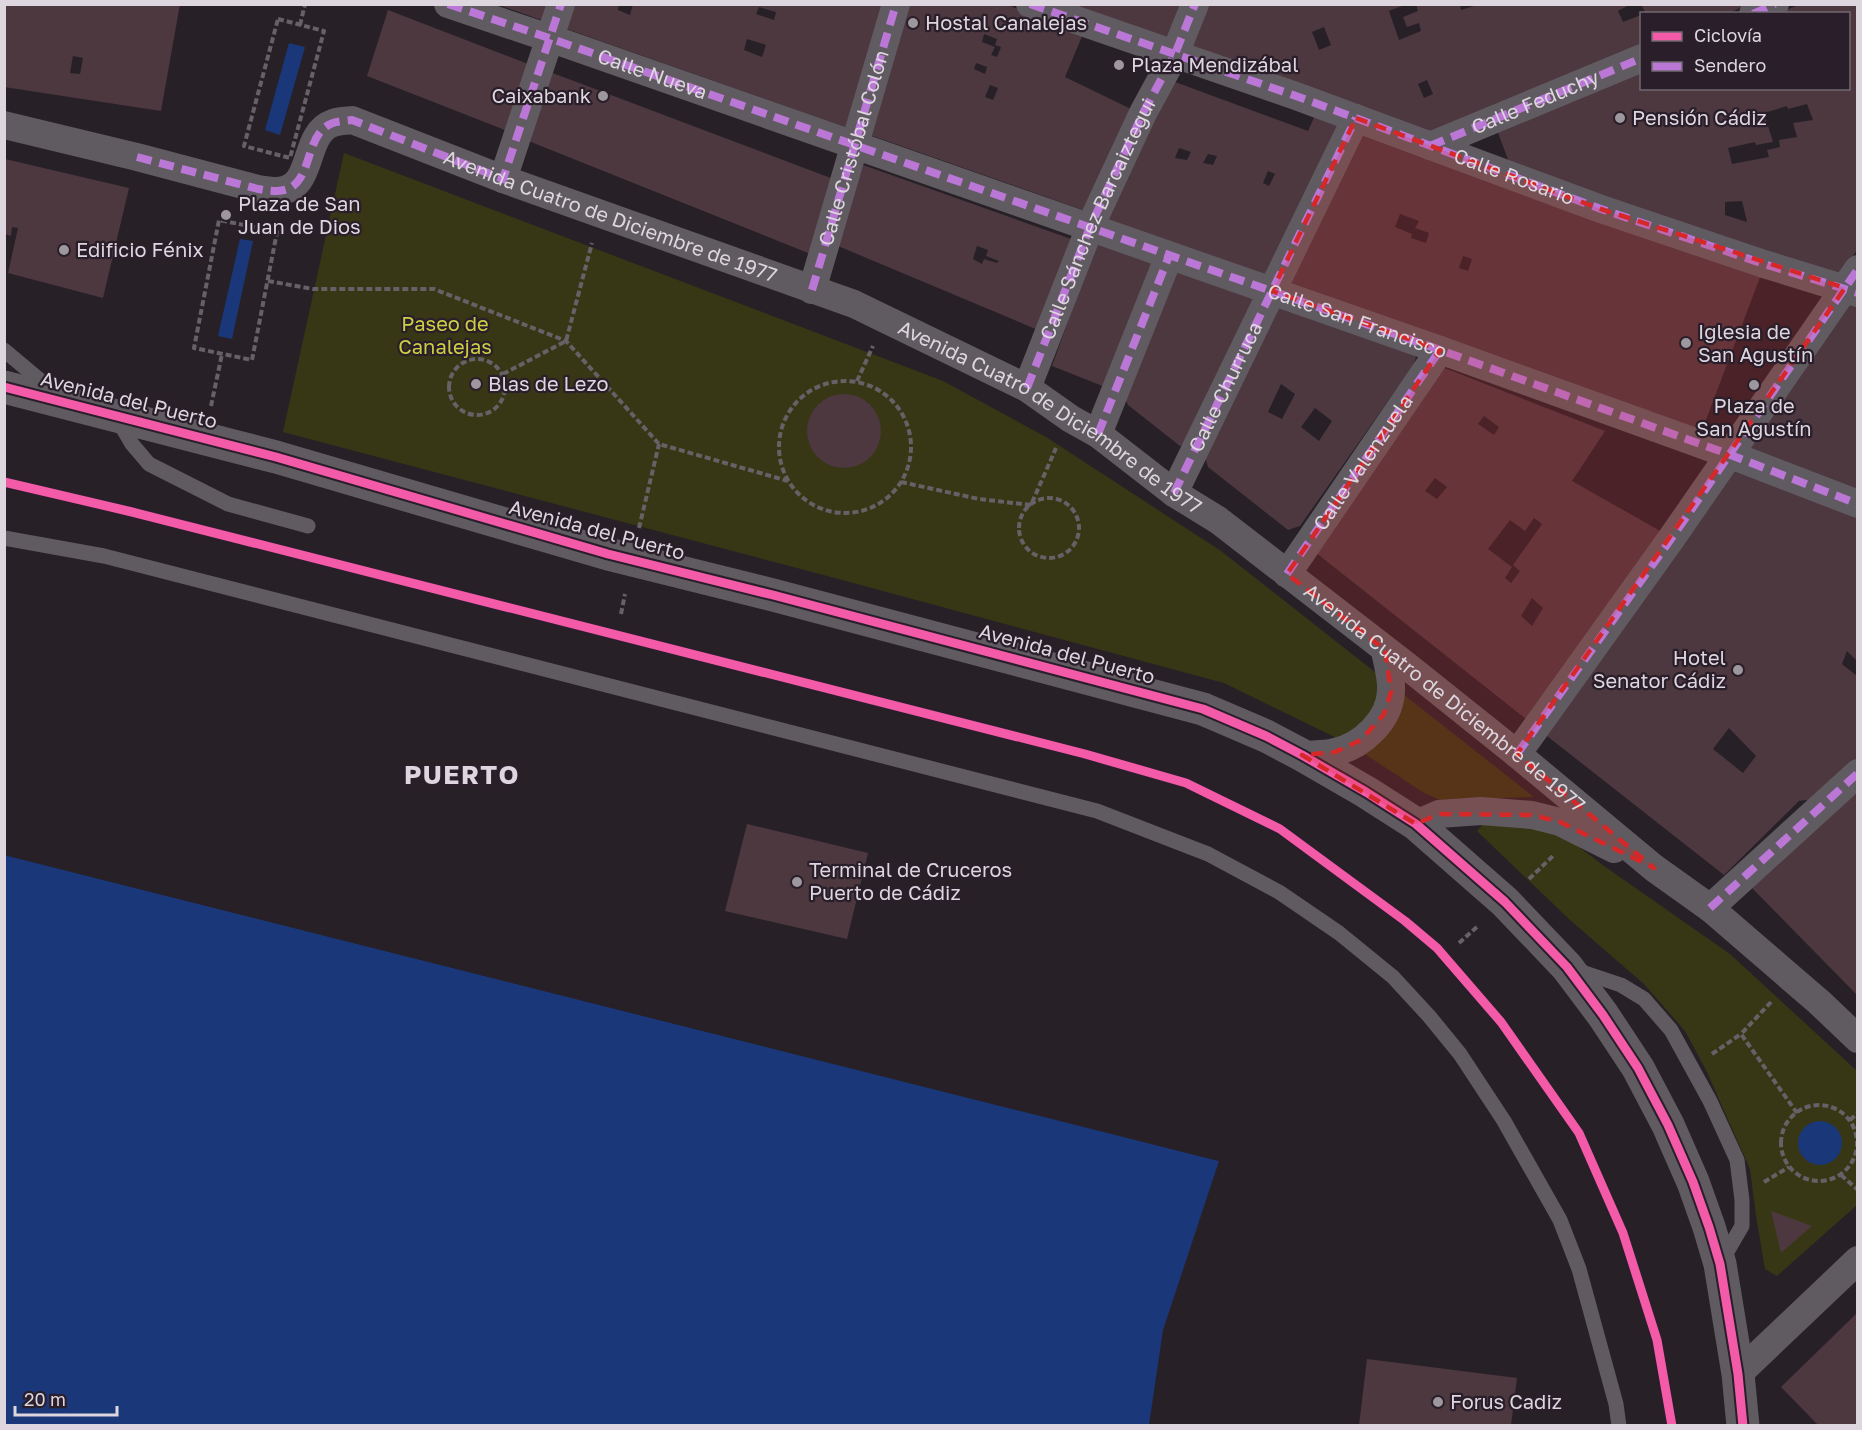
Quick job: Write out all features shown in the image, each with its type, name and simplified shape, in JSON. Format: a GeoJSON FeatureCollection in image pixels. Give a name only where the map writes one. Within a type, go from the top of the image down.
{"type":"FeatureCollection","features":[{"type":"Feature","properties":{"kind":"street","name":"Calle Nueva"},"geometry":{"type":"LineString","coordinates":[[448,4],[855,144]]}},
{"type":"Feature","properties":{"kind":"street"},"geometry":{"type":"LineString","coordinates":[[503,179],[561,4]]}},
{"type":"Feature","properties":{"kind":"street","name":"Calle Cristóbal Colón"},"geometry":{"type":"LineString","coordinates":[[812,290],[896,4]]}},
{"type":"Feature","properties":{"kind":"street","name":"Calle Rosario"},"geometry":{"type":"LineString","coordinates":[[1030,4],[1356,118],[1601,209],[1764,264],[1853,283]]}},
{"type":"Feature","properties":{"kind":"street","name":"Calle Sánchez Barcaiztegui"},"geometry":{"type":"LineString","coordinates":[[1027,388],[1090,227],[1143,113],[1175,54],[1195,4]]}},
{"type":"Feature","properties":{"kind":"street"},"geometry":{"type":"LineString","coordinates":[[1757,12],[1775,4]]}},
{"type":"Feature","properties":{"kind":"street","name":"Calle Feduchy"},"geometry":{"type":"LineString","coordinates":[[1430,146],[1640,58]]}},
{"type":"Feature","properties":{"kind":"street","name":"Calle Churruca"},"geometry":{"type":"LineString","coordinates":[[1174,493],[1356,118]]}},
{"type":"Feature","properties":{"kind":"street","name":"Avenida Cuatro de Diciembre de 1977"},"geometry":{"type":"LineString","coordinates":[[4,125],[258,189],[278,191],[291,187],[302,177],[317,134],[332,123],[352,120],[503,179],[854,304],[1027,388],[1071,419],[1098,434],[1174,493],[1218,520],[1385,650],[1517,754],[1654,868],[1710,908],[1791,977],[1857,1040]]}},
{"type":"Feature","properties":{"kind":"street","name":"Calle San Francisco"},"geometry":{"type":"LineString","coordinates":[[855,144],[1440,350],[1728,454],[1857,504]]}},
{"type":"Feature","properties":{"kind":"street"},"geometry":{"type":"LineString","coordinates":[[1098,434],[1169,256]]}},
{"type":"Feature","properties":{"kind":"street"},"geometry":{"type":"LineString","coordinates":[[1517,754],[1671,539],[1728,454],[1853,283]]}},
{"type":"Feature","properties":{"kind":"street","name":"Calle Valenzuela"},"geometry":{"type":"LineString","coordinates":[[1287,574],[1440,350]]}},
{"type":"Feature","properties":{"kind":"street","name":"Avenida del Puerto"},"geometry":{"type":"LineString","coordinates":[[4,387],[276,457],[608,554],[1203,709],[1266,735],[1366,792],[1416,825],[1505,902],[1567,967],[1603,1015],[1638,1068],[1668,1125],[1693,1182],[1720,1264],[1744,1425]]}},
{"type":"Feature","properties":{"kind":"street"},"geometry":{"type":"LineString","coordinates":[[1302,754],[1335,752],[1361,740],[1375,729],[1384,714],[1391,692],[1385,650]]}},
{"type":"Feature","properties":{"kind":"street"},"geometry":{"type":"LineString","coordinates":[[1710,908],[1857,772]]}},
{"type":"Feature","properties":{"kind":"street"},"geometry":{"type":"LineString","coordinates":[[1416,825],[1439,814],[1481,811],[1532,814],[1560,822],[1654,868]]}},
{"type":"Feature","properties":{"kind":"street"},"geometry":{"type":"LineString","coordinates":[[1738,1374],[1857,1260]]}},
{"type":"Feature","properties":{"kind":"lane"},"geometry":{"type":"LineString","coordinates":[[4,350],[68,403]]}},
{"type":"Feature","properties":{"kind":"lane"},"geometry":{"type":"LineString","coordinates":[[114,415],[132,444],[149,464],[228,504],[308,526]]}},
{"type":"Feature","properties":{"kind":"lane"},"geometry":{"type":"LineString","coordinates":[[4,538],[116,559],[1097,811],[1208,854],[1279,892],[1339,933],[1393,977],[1460,1054],[1504,1121],[1560,1220],[1572,1249],[1616,1404],[1619,1425]]}},
{"type":"Feature","properties":{"kind":"lane"},"geometry":{"type":"LineString","coordinates":[[1567,967],[1621,985],[1644,999],[1671,1030],[1710,1101],[1737,1160],[1742,1200],[1742,1227],[1720,1264]]}},
{"type":"Feature","properties":{"kind":"path"},"geometry":{"type":"LineString","coordinates":[[300,25],[305,4]]}},
{"type":"Feature","properties":{"kind":"path"},"geometry":{"type":"LineString","coordinates":[[278,19],[300,25],[324,31],[290,158],[244,146],[278,19]]}},
{"type":"Feature","properties":{"kind":"path"},"geometry":{"type":"LineString","coordinates":[[249,226],[266,152]]}},
{"type":"Feature","properties":{"kind":"path"},"geometry":{"type":"LineString","coordinates":[[503,374],[566,341],[599,213]]}},
{"type":"Feature","properties":{"kind":"path"},"geometry":{"type":"LineString","coordinates":[[219,220],[277,231],[268,281],[252,360],[194,348],[219,220]]}},
{"type":"Feature","properties":{"kind":"path"},"geometry":{"type":"LineString","coordinates":[[268,281],[313,289],[434,289],[566,341],[659,444],[788,481]]}},
{"type":"Feature","properties":{"kind":"path"},"geometry":{"type":"LineString","coordinates":[[857,381],[885,320]]}},
{"type":"Feature","properties":{"kind":"path"},"geometry":{"type":"LineString","coordinates":[[203,437],[222,354]]}},
{"type":"Feature","properties":{"kind":"path"},"geometry":{"type":"LineString","coordinates":[[479,358],[497,366],[503,374],[506,383],[502,400],[489,413],[471,415],[462,412],[450,398],[449,379],[461,363],[479,358]]}},
{"type":"Feature","properties":{"kind":"path"},"geometry":{"type":"LineString","coordinates":[[835,381],[857,381],[876,388],[893,400],[905,417],[911,436],[911,456],[902,482],[894,493],[878,506],[858,513],[838,513],[818,508],[801,497],[788,481],[780,462],[779,440],[785,419],[797,401],[815,388],[835,381]]}},
{"type":"Feature","properties":{"kind":"path"},"geometry":{"type":"LineString","coordinates":[[902,482],[979,500],[1031,505],[1042,499],[1061,500],[1076,513],[1079,523],[1077,542],[1070,550],[1052,559],[1042,558],[1026,548],[1020,538],[1019,528],[1020,518],[1025,509],[1031,505],[1058,444]]}},
{"type":"Feature","properties":{"kind":"path"},"geometry":{"type":"LineString","coordinates":[[1710,1056],[1742,1034],[1791,977]]}},
{"type":"Feature","properties":{"kind":"path"},"geometry":{"type":"LineString","coordinates":[[1742,1034],[1797,1113]]}},
{"type":"Feature","properties":{"kind":"path"},"geometry":{"type":"LineString","coordinates":[[1819,1105],[1841,1112],[1850,1120],[1855,1129],[1857,1149],[1854,1159],[1841,1175],[1820,1182],[1797,1175],[1789,1167],[1783,1156],[1781,1144],[1788,1121],[1797,1113],[1807,1107],[1819,1105]]}},
{"type":"Feature","properties":{"kind":"path"},"geometry":{"type":"LineString","coordinates":[[1850,1120],[1857,1113]]}},
{"type":"Feature","properties":{"kind":"path"},"geometry":{"type":"LineString","coordinates":[[1763,1182],[1789,1167]]}},
{"type":"Feature","properties":{"kind":"path"},"geometry":{"type":"LineString","coordinates":[[1841,1175],[1857,1190]]}},
{"type":"Feature","properties":{"kind":"highlighted area"},"geometry":{"type":"Polygon","coordinates":[[[1356,118],[1601,209],[1845,288],[1517,754],[1654,868],[1560,822],[1532,815],[1439,814],[1416,824],[1302,755],[1335,752],[1361,740],[1384,714],[1391,692],[1385,650],[1287,574],[1440,350],[1272,291],[1356,118]]]}},
{"type":"Feature","properties":{"kind":"green space","name":"Paseo de Canalejas"},"geometry":{"type":"Polygon","coordinates":[[[344,153],[943,381],[1046,437],[1221,551],[1534,797],[1440,800],[1424,793],[1351,745],[1224,683],[283,432],[344,153]]]}},
{"type":"Feature","properties":{"kind":"green space"},"geometry":{"type":"Polygon","coordinates":[[[1487,820],[1567,838],[1730,954],[1857,1071],[1857,1205],[1777,1276],[1765,1269],[1750,1169],[1706,1070],[1685,1031],[1644,984],[1570,920],[1477,831],[1487,820]]]}},
{"type":"Feature","properties":{"kind":"water"},"geometry":{"type":"Polygon","coordinates":[[[289,43],[305,47],[280,135],[265,130],[289,43]]]}},
{"type":"Feature","properties":{"kind":"water"},"geometry":{"type":"Polygon","coordinates":[[[240,239],[253,241],[232,339],[218,336],[240,239]]]}},
{"type":"Feature","properties":{"kind":"water"},"geometry":{"type":"Polygon","coordinates":[[[4,855],[1219,1161],[1163,1330],[1149,1425],[5,1425],[4,855]]]}},
{"type":"Feature","properties":{"kind":"water"},"geometry":{"type":"Polygon","coordinates":[[[1820,1121],[1829,1122],[1836,1127],[1841,1134],[1841,1152],[1836,1159],[1829,1164],[1820,1165],[1811,1164],[1804,1159],[1799,1152],[1798,1143],[1799,1134],[1804,1127],[1811,1122],[1820,1121]]]}},
{"type":"Feature","properties":{"kind":"pier"},"geometry":{"type":"Polygon","coordinates":[[[4,852],[1219,1158],[1219,1161],[5,855],[4,852]]]}},
{"type":"Feature","properties":{"kind":"building"},"geometry":{"type":"Polygon","coordinates":[[[4,4],[180,4],[161,111],[4,87],[4,4]],[[73,56],[70,73],[80,74],[83,58],[73,56]]]}},
{"type":"Feature","properties":{"kind":"building"},"geometry":{"type":"Polygon","coordinates":[[[496,4],[557,4],[550,23],[496,4]]]}},
{"type":"Feature","properties":{"kind":"building"},"geometry":{"type":"Polygon","coordinates":[[[571,4],[619,4],[618,10],[630,15],[633,4],[882,4],[848,128],[564,28],[571,4]],[[759,7],[756,14],[774,20],[776,12],[759,7]],[[747,39],[744,50],[762,57],[766,45],[747,39]]]}},
{"type":"Feature","properties":{"kind":"building"},"geometry":{"type":"Polygon","coordinates":[[[907,4],[1005,4],[1083,34],[1065,77],[1131,109],[1086,211],[870,135],[907,4]],[[984,34],[982,42],[995,47],[991,55],[997,57],[1001,47],[995,45],[997,39],[984,34]],[[976,63],[974,69],[985,74],[987,67],[976,63]],[[990,85],[985,97],[993,100],[998,88],[990,85]]]}},
{"type":"Feature","properties":{"kind":"building"},"geometry":{"type":"Polygon","coordinates":[[[1068,4],[1185,4],[1171,41],[1068,4]]]}},
{"type":"Feature","properties":{"kind":"building"},"geometry":{"type":"Polygon","coordinates":[[[1204,4],[1407,4],[1389,11],[1399,40],[1421,31],[1419,23],[1407,27],[1403,17],[1418,11],[1416,4],[1460,4],[1461,10],[1474,6],[1474,4],[1631,4],[1618,11],[1623,22],[1640,15],[1640,49],[1432,135],[1187,47],[1204,4]],[[1324,27],[1312,32],[1319,50],[1331,45],[1324,27]],[[1427,80],[1418,84],[1424,98],[1433,94],[1427,80]]]}},
{"type":"Feature","properties":{"kind":"building"},"geometry":{"type":"Polygon","coordinates":[[[1641,4],[1749,4],[1731,12],[1645,12],[1641,4]]]}},
{"type":"Feature","properties":{"kind":"building"},"geometry":{"type":"Polygon","coordinates":[[[1801,4],[1857,4],[1857,250],[1839,277],[1510,165],[1497,130],[1640,70],[1640,90],[1850,90],[1850,12],[1781,12],[1801,4]],[[1807,104],[1788,109],[1787,106],[1764,113],[1773,142],[1756,145],[1755,142],[1728,148],[1732,164],[1769,157],[1767,150],[1780,147],[1779,140],[1797,137],[1793,123],[1813,120],[1807,104]],[[1742,201],[1725,202],[1725,215],[1747,222],[1742,201]]]}},
{"type":"Feature","properties":{"kind":"building"},"geometry":{"type":"Polygon","coordinates":[[[388,10],[536,67],[510,132],[367,76],[388,10]]]}},
{"type":"Feature","properties":{"kind":"building"},"geometry":{"type":"Polygon","coordinates":[[[550,72],[836,180],[813,255],[526,140],[550,72]]]}},
{"type":"Feature","properties":{"kind":"building"},"geometry":{"type":"Polygon","coordinates":[[[1167,79],[1308,131],[1316,113],[1344,123],[1269,278],[1106,221],[1167,79]],[[1179,148],[1175,158],[1187,160],[1191,152],[1179,148]],[[1208,154],[1203,163],[1213,165],[1217,156],[1208,154]],[[1268,171],[1263,183],[1269,186],[1275,174],[1268,171]]]}},
{"type":"Feature","properties":{"kind":"building"},"geometry":{"type":"Polygon","coordinates":[[[1359,127],[1762,272],[1701,433],[1283,284],[1359,127]],[[1400,214],[1395,227],[1412,234],[1411,238],[1426,243],[1429,233],[1415,228],[1419,221],[1400,214]],[[1463,256],[1459,268],[1468,271],[1472,259],[1463,256]]]}},
{"type":"Feature","properties":{"kind":"building","name":"Edificio Fénix"},"geometry":{"type":"Polygon","coordinates":[[[5,159],[129,188],[103,298],[8,273],[18,228],[12,227],[11,236],[5,234],[5,159]]]}},
{"type":"Feature","properties":{"kind":"building"},"geometry":{"type":"Polygon","coordinates":[[[863,165],[1074,240],[1038,330],[838,246],[863,165]],[[977,246],[973,259],[982,264],[984,259],[997,263],[999,261],[986,256],[988,250],[977,246]]]}},
{"type":"Feature","properties":{"kind":"building"},"geometry":{"type":"Polygon","coordinates":[[[1096,244],[1156,265],[1110,389],[1052,366],[1096,244]]]}},
{"type":"Feature","properties":{"kind":"building"},"geometry":{"type":"Polygon","coordinates":[[[1171,268],[1251,296],[1254,300],[1194,442],[1180,446],[1128,405],[1123,394],[1171,268]]]}},
{"type":"Feature","properties":{"kind":"building"},"geometry":{"type":"Polygon","coordinates":[[[1847,300],[1857,303],[1857,491],[1744,449],[1847,300]]]}},
{"type":"Feature","properties":{"kind":"building"},"geometry":{"type":"Polygon","coordinates":[[[1275,306],[1412,353],[1416,357],[1414,364],[1300,526],[1288,530],[1208,467],[1204,454],[1275,306]],[[1281,384],[1268,412],[1282,419],[1295,394],[1281,384]],[[1315,408],[1301,427],[1319,441],[1332,421],[1315,408]]]}},
{"type":"Feature","properties":{"kind":"building"},"geometry":{"type":"Polygon","coordinates":[[[1442,367],[1605,431],[1572,481],[1662,532],[1526,719],[1315,552],[1442,367]],[[1484,416],[1478,424],[1494,435],[1499,427],[1484,416]],[[1435,478],[1425,491],[1437,499],[1447,487],[1435,478]],[[1534,518],[1525,531],[1510,520],[1488,549],[1512,567],[1505,578],[1511,583],[1520,571],[1513,565],[1542,524],[1534,518]],[[1532,598],[1521,616],[1532,626],[1543,608],[1532,598]]]}},
{"type":"Feature","properties":{"kind":"building"},"geometry":{"type":"Polygon","coordinates":[[[844,394],[865,400],[875,410],[881,431],[875,452],[865,462],[844,468],[823,462],[813,452],[807,431],[813,410],[823,400],[844,394]]]}},
{"type":"Feature","properties":{"kind":"building"},"geometry":{"type":"Polygon","coordinates":[[[1730,470],[1857,517],[1857,661],[1847,651],[1842,664],[1857,676],[1857,759],[1813,799],[1799,801],[1724,875],[1547,736],[1730,470]],[[1729,728],[1713,749],[1743,773],[1756,756],[1729,728]]]}},
{"type":"Feature","properties":{"kind":"building"},"geometry":{"type":"Polygon","coordinates":[[[1857,789],[1857,995],[1750,886],[1857,789]]]}},
{"type":"Feature","properties":{"kind":"building","name":"Terminal de Cruceros Puerto de Cádiz"},"geometry":{"type":"Polygon","coordinates":[[[747,824],[868,853],[847,939],[725,911],[747,824]]]}},
{"type":"Feature","properties":{"kind":"building"},"geometry":{"type":"Polygon","coordinates":[[[1771,1211],[1812,1226],[1781,1253],[1771,1211]]]}},
{"type":"Feature","properties":{"kind":"building"},"geometry":{"type":"Polygon","coordinates":[[[1857,1313],[1857,1425],[1818,1425],[1781,1387],[1857,1313]]]}},
{"type":"Feature","properties":{"kind":"building","name":"Forus Cadiz"},"geometry":{"type":"Polygon","coordinates":[[[1367,1359],[1517,1378],[1511,1425],[1359,1425],[1367,1359]]]}},
{"type":"Feature","properties":{"kind":"marked path"},"geometry":{"type":"LineString","coordinates":[[448,4],[1440,350],[1728,454],[1858,504]]}},
{"type":"Feature","properties":{"kind":"marked path"},"geometry":{"type":"LineString","coordinates":[[137,157],[258,189],[277,191],[289,188],[298,182],[316,138],[323,129],[335,122],[352,120],[503,179],[561,4]]}},
{"type":"Feature","properties":{"kind":"marked path"},"geometry":{"type":"LineString","coordinates":[[812,290],[896,4]]}},
{"type":"Feature","properties":{"kind":"marked path"},"geometry":{"type":"LineString","coordinates":[[1030,4],[1296,96],[1601,209],[1858,293]]}},
{"type":"Feature","properties":{"kind":"marked path"},"geometry":{"type":"LineString","coordinates":[[1027,388],[1090,227],[1143,113],[1175,54],[1195,4]]}},
{"type":"Feature","properties":{"kind":"marked path"},"geometry":{"type":"LineString","coordinates":[[1757,12],[1775,4]]}},
{"type":"Feature","properties":{"kind":"marked path"},"geometry":{"type":"LineString","coordinates":[[1430,146],[1640,59]]}},
{"type":"Feature","properties":{"kind":"marked path"},"geometry":{"type":"LineString","coordinates":[[1174,493],[1356,118]]}},
{"type":"Feature","properties":{"kind":"marked path"},"geometry":{"type":"LineString","coordinates":[[1098,434],[1169,256]]}},
{"type":"Feature","properties":{"kind":"marked path"},"geometry":{"type":"LineString","coordinates":[[1517,754],[1671,539],[1858,269]]}},
{"type":"Feature","properties":{"kind":"marked path"},"geometry":{"type":"LineString","coordinates":[[1287,574],[1440,350]]}},
{"type":"Feature","properties":{"kind":"marked path"},"geometry":{"type":"LineString","coordinates":[[1710,908],[1858,773]]}},
{"type":"Feature","properties":{"kind":"cycle path"},"geometry":{"type":"LineString","coordinates":[[4,387],[276,457],[608,554],[773,595],[1203,709],[1266,736],[1366,792],[1416,824],[1505,902],[1567,967],[1603,1015],[1638,1068],[1668,1125],[1693,1182],[1720,1264],[1738,1374],[1743,1426]]}},
{"type":"Feature","properties":{"kind":"cycle path"},"geometry":{"type":"LineString","coordinates":[[4,482],[132,512],[1085,754],[1186,783],[1280,829],[1405,921],[1437,948],[1501,1022],[1579,1133],[1623,1233],[1657,1340],[1672,1426]]}},
{"type":"Feature","properties":{"kind":"place","name":"Hostal Canalejas"},"geometry":{"type":"Point","coordinates":[913,23]}},
{"type":"Feature","properties":{"kind":"place","name":"Plaza Mendizábal"},"geometry":{"type":"Point","coordinates":[1119,65]}},
{"type":"Feature","properties":{"kind":"place","name":"Caixabank"},"geometry":{"type":"Point","coordinates":[603,96]}},
{"type":"Feature","properties":{"kind":"place","name":"Pensión Cádiz"},"geometry":{"type":"Point","coordinates":[1620,118]}},
{"type":"Feature","properties":{"kind":"place","name":"Plaza de San Juan de Dios"},"geometry":{"type":"Point","coordinates":[226,215]}},
{"type":"Feature","properties":{"kind":"place","name":"Edificio Fénix"},"geometry":{"type":"Point","coordinates":[64,250]}},
{"type":"Feature","properties":{"kind":"place","name":"Iglesia de San Agustín"},"geometry":{"type":"Point","coordinates":[1686,343]}},
{"type":"Feature","properties":{"kind":"place","name":"Blas de Lezo"},"geometry":{"type":"Point","coordinates":[476,384]}},
{"type":"Feature","properties":{"kind":"place","name":"Plaza de San Agustín"},"geometry":{"type":"Point","coordinates":[1754,385]}},
{"type":"Feature","properties":{"kind":"place","name":"Hotel Senator Cádiz"},"geometry":{"type":"Point","coordinates":[1738,670]}},
{"type":"Feature","properties":{"kind":"place","name":"Terminal de Cruceros Puerto de Cádiz"},"geometry":{"type":"Point","coordinates":[797,882]}},
{"type":"Feature","properties":{"kind":"place","name":"Forus Cadiz"},"geometry":{"type":"Point","coordinates":[1438,1402]}},
{"type":"Feature","properties":{"kind":"district","name":"PUERTO"},"geometry":{"type":"Point","coordinates":[462,775]}}]}
